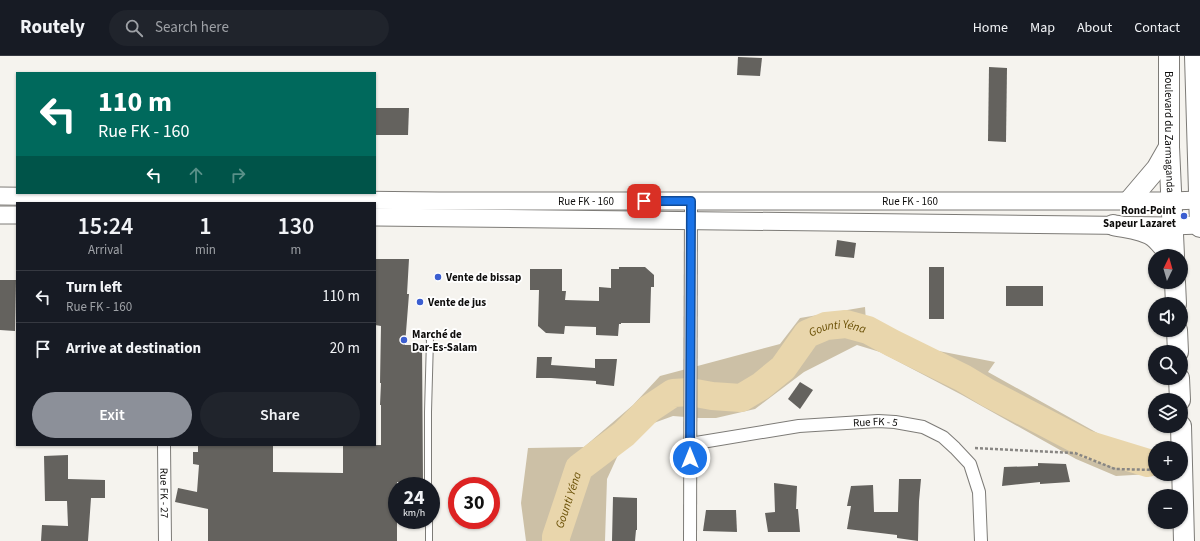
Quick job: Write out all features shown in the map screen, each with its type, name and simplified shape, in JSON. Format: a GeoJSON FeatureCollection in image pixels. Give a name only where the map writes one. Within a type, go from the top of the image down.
{"type":"FeatureCollection","features":[{"type":"Feature","properties":{"kind":"main road","name":"Boulevard du Zarmaganda"},"geometry":{"type":"LineString","coordinates":[[1169,56],[1169,147],[1172,249]]}},
{"type":"Feature","properties":{"kind":"main road"},"geometry":{"type":"LineString","coordinates":[[1195,56],[1200,226]]}},
{"type":"Feature","properties":{"kind":"main road"},"geometry":{"type":"LineString","coordinates":[[1128,201],[1157,168],[1169,147]]}},
{"type":"Feature","properties":{"kind":"main road","name":"Rue FK - 160"},"geometry":{"type":"LineString","coordinates":[[0,196],[22,200],[893,202],[1200,200]]}},
{"type":"Feature","properties":{"kind":"main road"},"geometry":{"type":"LineString","coordinates":[[439,201],[440,218]]}},
{"type":"Feature","properties":{"kind":"main road"},"geometry":{"type":"LineString","coordinates":[[0,214],[16,215]]}},
{"type":"Feature","properties":{"kind":"main road","name":"Rue FK - 160"},"geometry":{"type":"LineString","coordinates":[[376,217],[1200,226]]}},
{"type":"Feature","properties":{"kind":"main road"},"geometry":{"type":"LineString","coordinates":[[1113,225],[1154,237],[1166,249]]}},
{"type":"Feature","properties":{"kind":"main road"},"geometry":{"type":"LineString","coordinates":[[1181,433],[1184,541]]}},
{"type":"Feature","properties":{"kind":"street"},"geometry":{"type":"LineString","coordinates":[[690,541],[691,201]]}},
{"type":"Feature","properties":{"kind":"street","name":"Rue FK - 5"},"geometry":{"type":"LineString","coordinates":[[690,444],[799,426],[878,421],[895,422],[923,427],[943,437],[970,464],[979,492],[981,541]]}},
{"type":"Feature","properties":{"kind":"street","name":"Rue FK - 27"},"geometry":{"type":"LineString","coordinates":[[164,446],[166,541]]}},
{"type":"Feature","properties":{"kind":"lane"},"geometry":{"type":"LineString","coordinates":[[428,336],[430,339],[428,477]]}},
{"type":"Feature","properties":{"kind":"lane"},"geometry":{"type":"LineString","coordinates":[[429,529],[429,541]]}},
{"type":"Feature","properties":{"kind":"path"},"geometry":{"type":"LineString","coordinates":[[955,448],[1075,453],[1115,469],[1148,470]]}},
{"type":"Feature","properties":{"kind":"shaded area"},"geometry":{"type":"Polygon","coordinates":[[[865,307],[867,337],[995,362],[988,372],[1126,449],[1148,463],[1148,474],[1116,476],[1076,459],[962,395],[880,352],[857,345],[804,372],[755,409],[716,418],[673,416],[651,424],[624,442],[607,479],[605,541],[526,541],[521,503],[528,448],[584,447],[633,405],[660,376],[780,344],[800,318],[865,307]]]}},
{"type":"Feature","properties":{"kind":"building"},"geometry":{"type":"Polygon","coordinates":[[[738,57],[762,58],[760,76],[737,75],[738,57]]]}},
{"type":"Feature","properties":{"kind":"building"},"geometry":{"type":"Polygon","coordinates":[[[989,67],[1007,68],[1006,142],[988,141],[989,67]]]}},
{"type":"Feature","properties":{"kind":"building"},"geometry":{"type":"Polygon","coordinates":[[[376,108],[409,108],[408,135],[376,135],[376,108]]]}},
{"type":"Feature","properties":{"kind":"building"},"geometry":{"type":"Polygon","coordinates":[[[837,240],[856,243],[854,258],[835,256],[837,240]]]}},
{"type":"Feature","properties":{"kind":"building","name":"Marché de Dar-Es-Salam"},"geometry":{"type":"Polygon","coordinates":[[[376,259],[409,259],[407,294],[409,294],[405,345],[422,345],[423,477],[388,477],[388,529],[397,529],[397,541],[208,541],[208,509],[175,502],[178,488],[197,492],[199,465],[193,464],[193,452],[198,452],[198,446],[273,446],[273,472],[343,473],[343,446],[381,445],[381,326],[376,325],[376,259]]]}},
{"type":"Feature","properties":{"kind":"building"},"geometry":{"type":"Polygon","coordinates":[[[619,267],[645,267],[654,275],[654,287],[651,287],[650,323],[621,323],[619,324],[618,336],[596,335],[596,327],[565,326],[564,334],[546,333],[538,326],[539,290],[530,290],[530,269],[562,269],[562,291],[566,291],[565,300],[599,301],[599,287],[611,288],[611,269],[619,269],[619,267]]]}},
{"type":"Feature","properties":{"kind":"building"},"geometry":{"type":"Polygon","coordinates":[[[929,267],[944,267],[944,319],[929,319],[929,267]]]}},
{"type":"Feature","properties":{"kind":"building"},"geometry":{"type":"Polygon","coordinates":[[[0,280],[16,280],[15,331],[0,330],[0,280]]]}},
{"type":"Feature","properties":{"kind":"building"},"geometry":{"type":"Polygon","coordinates":[[[1006,286],[1043,286],[1043,306],[1006,306],[1006,286]]]}},
{"type":"Feature","properties":{"kind":"building"},"geometry":{"type":"Polygon","coordinates":[[[537,357],[552,357],[551,365],[595,368],[595,359],[617,359],[614,386],[596,384],[596,381],[536,378],[537,357]]]}},
{"type":"Feature","properties":{"kind":"building"},"geometry":{"type":"Polygon","coordinates":[[[800,382],[813,390],[800,409],[788,399],[800,382]]]}},
{"type":"Feature","properties":{"kind":"building"},"geometry":{"type":"Polygon","coordinates":[[[68,455],[68,479],[105,480],[105,498],[91,498],[88,541],[41,541],[42,525],[68,526],[67,501],[45,501],[44,456],[68,455]]]}},
{"type":"Feature","properties":{"kind":"building"},"geometry":{"type":"Polygon","coordinates":[[[1038,463],[1066,464],[1070,482],[1040,484],[1040,482],[1002,486],[1004,467],[1038,466],[1038,463]]]}},
{"type":"Feature","properties":{"kind":"building"},"geometry":{"type":"Polygon","coordinates":[[[899,479],[921,479],[918,541],[897,538],[897,535],[847,529],[851,506],[847,506],[851,486],[873,485],[874,512],[898,512],[899,479]]]}},
{"type":"Feature","properties":{"kind":"building"},"geometry":{"type":"Polygon","coordinates":[[[774,483],[797,486],[796,509],[798,509],[800,532],[768,532],[765,513],[775,512],[774,483]]]}},
{"type":"Feature","properties":{"kind":"building"},"geometry":{"type":"Polygon","coordinates":[[[613,497],[637,498],[637,530],[635,541],[612,541],[613,497]]]}},
{"type":"Feature","properties":{"kind":"building"},"geometry":{"type":"Polygon","coordinates":[[[706,510],[736,510],[737,532],[703,531],[706,510]]]}},
{"type":"Feature","properties":{"kind":"waterway","name":"Gounti Yéna"},"geometry":{"type":"LineString","coordinates":[[556,541],[556,537],[579,468],[624,434],[649,409],[673,393],[690,392],[712,396],[741,398],[761,386],[783,368],[807,334],[826,326],[846,324],[868,330],[963,378],[988,393],[1086,444],[1148,463]]}},
{"type":"Feature","properties":{"kind":"place","name":"Rond-Point Sapeur Lazaret"},"geometry":{"type":"Point","coordinates":[1184,216]}},
{"type":"Feature","properties":{"kind":"place","name":"Vente de bissap"},"geometry":{"type":"Point","coordinates":[438,277]}},
{"type":"Feature","properties":{"kind":"place","name":"Vente de jus"},"geometry":{"type":"Point","coordinates":[420,302]}},
{"type":"Feature","properties":{"kind":"place","name":"Marché de Dar-Es-Salam"},"geometry":{"type":"Point","coordinates":[404,340]}},
{"type":"Feature","properties":{"kind":"route"},"geometry":{"type":"LineString","coordinates":[[644,201],[691,201],[690,458]]}}]}
